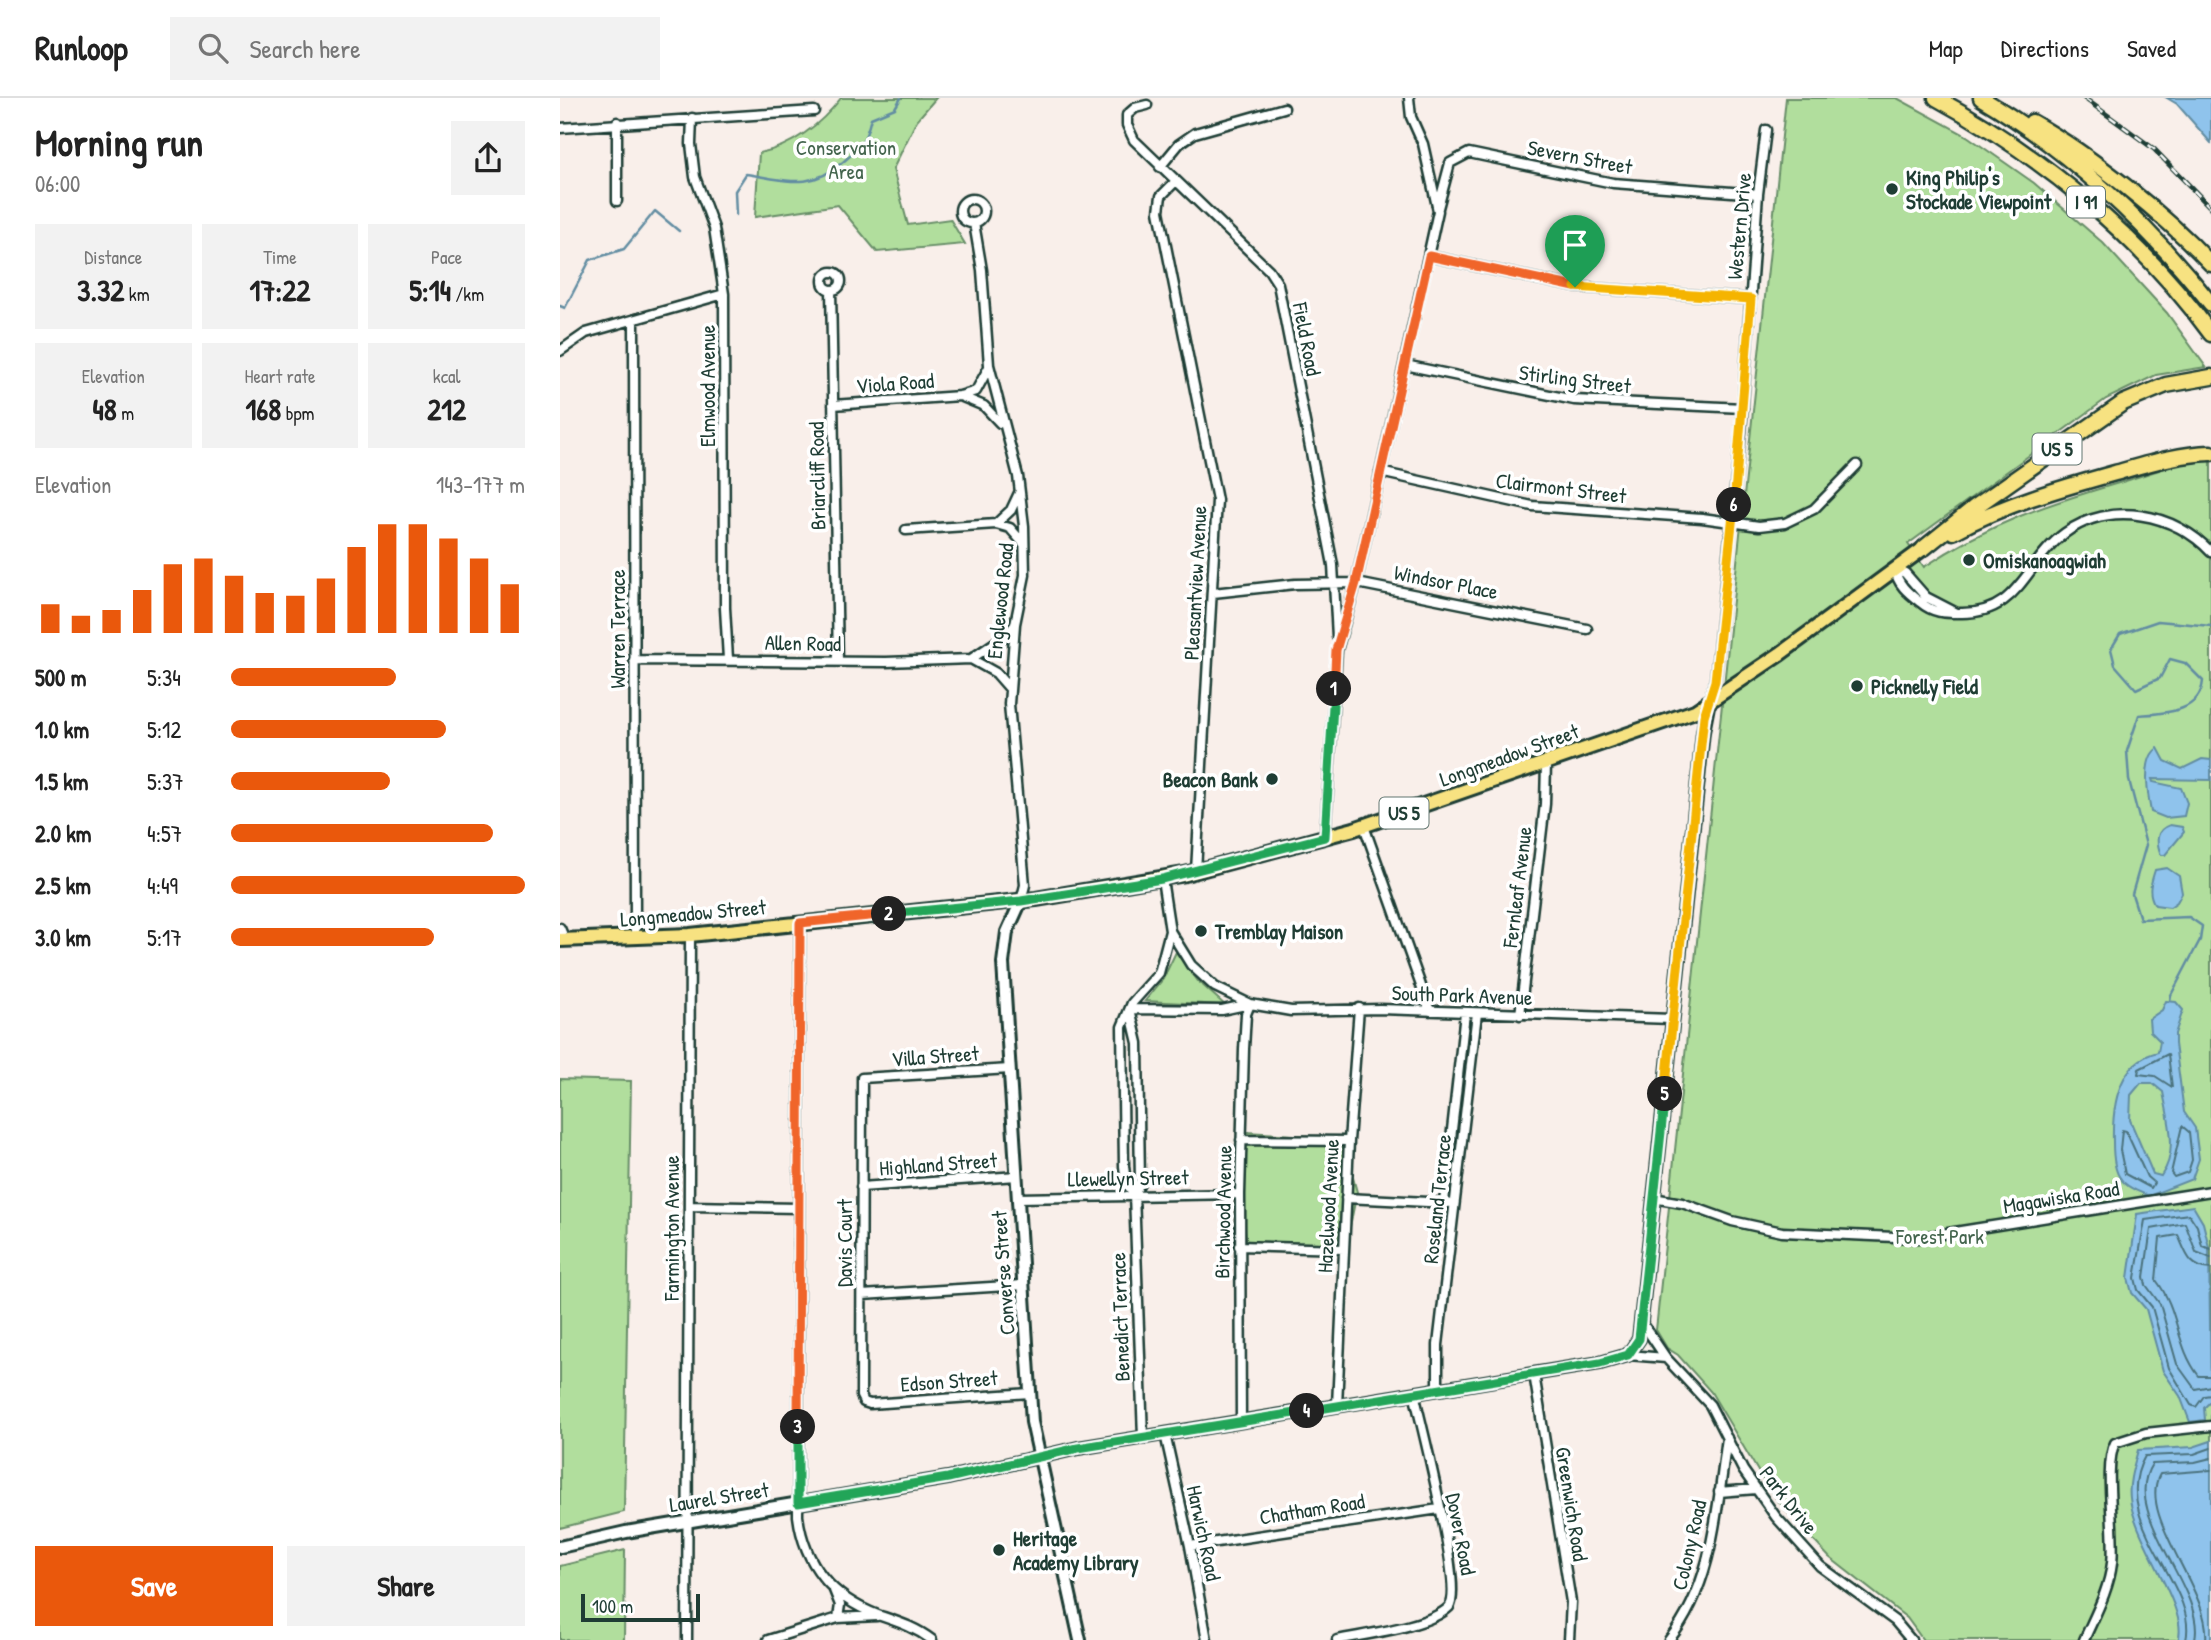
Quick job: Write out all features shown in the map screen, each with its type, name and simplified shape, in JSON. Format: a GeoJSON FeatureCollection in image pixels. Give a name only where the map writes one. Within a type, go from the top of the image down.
{"type":"FeatureCollection","features":[{"type":"Feature","properties":{"kind":"highway","name":"I 91"},"geometry":{"type":"LineString","coordinates":[[1936,98],[1999,136],[2073,191],[2161,274],[2211,334]]}},
{"type":"Feature","properties":{"kind":"highway","name":"I 91"},"geometry":{"type":"LineString","coordinates":[[1985,100],[2039,137],[2126,211],[2176,261],[2211,303]]}},
{"type":"Feature","properties":{"kind":"highway"},"geometry":{"type":"LineString","coordinates":[[1985,100],[2019,115],[2063,141],[2162,217],[2211,264]]}},
{"type":"Feature","properties":{"kind":"highway","name":"US 5"},"geometry":{"type":"LineString","coordinates":[[1924,548],[1964,514],[2123,402],[2158,387],[2208,378]]}},
{"type":"Feature","properties":{"kind":"highway","name":"US 5"},"geometry":{"type":"LineString","coordinates":[[1924,548],[1995,510],[2026,498],[2179,456],[2211,453]]}},
{"type":"Feature","properties":{"kind":"main road","name":"Longmeadow Street"},"geometry":{"type":"LineString","coordinates":[[563,940],[690,935],[1021,901],[1162,879],[1364,826],[1695,710],[1780,654],[1924,548]]}},
{"type":"Feature","properties":{"kind":"street"},"geometry":{"type":"LineString","coordinates":[[1409,98],[1411,117],[1423,144],[1438,211]]}},
{"type":"Feature","properties":{"kind":"street","name":"Field Road"},"geometry":{"type":"LineString","coordinates":[[1147,105],[1130,110],[1127,125],[1138,145],[1276,279],[1338,610],[1325,837]]}},
{"type":"Feature","properties":{"kind":"street"},"geometry":{"type":"LineString","coordinates":[[1160,167],[1179,144],[1195,133],[1284,108]]}},
{"type":"Feature","properties":{"kind":"street"},"geometry":{"type":"LineString","coordinates":[[560,128],[617,122],[814,111]]}},
{"type":"Feature","properties":{"kind":"street","name":"Elmwood Avenue"},"geometry":{"type":"LineString","coordinates":[[692,118],[691,144],[695,177],[714,228],[724,294],[725,608],[728,659]]}},
{"type":"Feature","properties":{"kind":"street"},"geometry":{"type":"LineString","coordinates":[[617,122],[617,201]]}},
{"type":"Feature","properties":{"kind":"street","name":"Western Drive"},"geometry":{"type":"LineString","coordinates":[[1709,701],[1715,681],[1737,523],[1758,194],[1766,130]]}},
{"type":"Feature","properties":{"kind":"street","name":"Severn Street"},"geometry":{"type":"LineString","coordinates":[[1438,211],[1450,163],[1459,155],[1471,153],[1604,182],[1758,194]]}},
{"type":"Feature","properties":{"kind":"street","name":"Pleasantview Avenue"},"geometry":{"type":"LineString","coordinates":[[1175,182],[1161,196],[1159,211],[1216,487],[1213,593],[1196,871]]}},
{"type":"Feature","properties":{"kind":"street","name":"Field Road"},"geometry":{"type":"LineString","coordinates":[[1336,650],[1356,583],[1438,211]]}},
{"type":"Feature","properties":{"kind":"street","name":"Englewood Road"},"geometry":{"type":"LineString","coordinates":[[974,223],[982,270],[989,365],[1020,490],[1025,545],[1023,597],[1015,624],[1010,690],[1025,893],[1021,901]]}},
{"type":"Feature","properties":{"kind":"street"},"geometry":{"type":"LineString","coordinates":[[1429,256],[1575,287],[1751,299]]}},
{"type":"Feature","properties":{"kind":"street","name":"Briarcliff Road"},"geometry":{"type":"LineString","coordinates":[[831,290],[838,661]]}},
{"type":"Feature","properties":{"kind":"street"},"geometry":{"type":"LineString","coordinates":[[560,351],[580,335],[724,294]]}},
{"type":"Feature","properties":{"kind":"street","name":"Warren Terrace"},"geometry":{"type":"LineString","coordinates":[[634,320],[635,938]]}},
{"type":"Feature","properties":{"kind":"street","name":"Viola Road"},"geometry":{"type":"LineString","coordinates":[[833,405],[960,396],[979,388],[989,365]]}},
{"type":"Feature","properties":{"kind":"street","name":"Stirling Street"},"geometry":{"type":"LineString","coordinates":[[1405,365],[1574,400],[1743,408]]}},
{"type":"Feature","properties":{"kind":"street","name":"Viola Road"},"geometry":{"type":"LineString","coordinates":[[960,396],[984,406],[1004,429]]}},
{"type":"Feature","properties":{"kind":"street","name":"Clairmont Street"},"geometry":{"type":"LineString","coordinates":[[1380,472],[1532,506],[1772,526],[1800,517],[1827,498],[1857,465]]}},
{"type":"Feature","properties":{"kind":"street"},"geometry":{"type":"LineString","coordinates":[[996,524],[1011,510],[1020,490]]}},
{"type":"Feature","properties":{"kind":"street"},"geometry":{"type":"LineString","coordinates":[[1895,569],[1901,584],[1924,606],[1946,614],[1982,612],[1999,604],[2019,589],[2037,562],[2065,533],[2107,516],[2145,515],[2173,524],[2190,533],[2211,552]]}},
{"type":"Feature","properties":{"kind":"street"},"geometry":{"type":"LineString","coordinates":[[906,530],[996,524],[1010,528],[1025,545]]}},
{"type":"Feature","properties":{"kind":"street","name":"Windsor Place"},"geometry":{"type":"LineString","coordinates":[[1213,593],[1295,583],[1356,583],[1587,629]]}},
{"type":"Feature","properties":{"kind":"street"},"geometry":{"type":"LineString","coordinates":[[1010,690],[996,673],[971,659],[1008,634],[1015,624]]}},
{"type":"Feature","properties":{"kind":"street","name":"Allen Road"},"geometry":{"type":"LineString","coordinates":[[634,660],[971,659]]}},
{"type":"Feature","properties":{"kind":"street"},"geometry":{"type":"LineString","coordinates":[[1666,1358],[1628,1355],[1639,1339],[1704,716],[1709,701]]}},
{"type":"Feature","properties":{"kind":"street","name":"Fernleaf Avenue"},"geometry":{"type":"LineString","coordinates":[[1520,1015],[1545,804],[1546,763]]}},
{"type":"Feature","properties":{"kind":"street"},"geometry":{"type":"LineString","coordinates":[[1364,826],[1430,1011]]}},
{"type":"Feature","properties":{"kind":"street","name":"South Park Avenue"},"geometry":{"type":"LineString","coordinates":[[1162,879],[1170,931],[1191,965],[1207,981],[1250,1004],[1291,1011],[1359,1008],[1672,1019]]}},
{"type":"Feature","properties":{"kind":"street","name":"Converse Street"},"geometry":{"type":"LineString","coordinates":[[1021,901],[1009,925],[1004,951],[1030,1393],[1037,1456],[1080,1640]]}},
{"type":"Feature","properties":{"kind":"street"},"geometry":{"type":"LineString","coordinates":[[800,923],[798,1503],[805,1551],[816,1570],[833,1588],[861,1607],[890,1618],[932,1640]]}},
{"type":"Feature","properties":{"kind":"street"},"geometry":{"type":"LineString","coordinates":[[560,928],[563,940]]}},
{"type":"Feature","properties":{"kind":"street","name":"Benedict Terrace"},"geometry":{"type":"LineString","coordinates":[[1134,1195],[1126,1183],[1121,1075],[1122,1031],[1130,1009],[1159,973],[1167,952],[1170,931]]}},
{"type":"Feature","properties":{"kind":"street","name":"Farmington Avenue"},"geometry":{"type":"LineString","coordinates":[[687,1640],[690,935]]}},
{"type":"Feature","properties":{"kind":"street","name":"South Park Avenue"},"geometry":{"type":"LineString","coordinates":[[1130,1009],[1222,1010],[1250,1004]]}},
{"type":"Feature","properties":{"kind":"street","name":"Birchwood Avenue"},"geometry":{"type":"LineString","coordinates":[[1241,1422],[1241,1140],[1244,1038],[1246,1014],[1250,1004]]}},
{"type":"Feature","properties":{"kind":"street","name":"Hazelwood Avenue"},"geometry":{"type":"LineString","coordinates":[[1337,1406],[1349,1141],[1359,1008]]}},
{"type":"Feature","properties":{"kind":"street","name":"Benedict Terrace"},"geometry":{"type":"LineString","coordinates":[[1130,1009],[1138,1043],[1141,1160],[1140,1183],[1134,1195],[1143,1437]]}},
{"type":"Feature","properties":{"kind":"street"},"geometry":{"type":"LineString","coordinates":[[1444,1202],[1465,1013]]}},
{"type":"Feature","properties":{"kind":"street","name":"Roseland Terrace"},"geometry":{"type":"LineString","coordinates":[[1438,1389],[1438,1345],[1477,1013]]}},
{"type":"Feature","properties":{"kind":"street","name":"Villa Street"},"geometry":{"type":"LineString","coordinates":[[862,1078],[1010,1069]]}},
{"type":"Feature","properties":{"kind":"street","name":"Davis Court"},"geometry":{"type":"LineString","coordinates":[[862,1078],[861,1396],[864,1402],[870,1404]]}},
{"type":"Feature","properties":{"kind":"street"},"geometry":{"type":"LineString","coordinates":[[1241,1140],[1349,1141]]}},
{"type":"Feature","properties":{"kind":"street","name":"Highland Street"},"geometry":{"type":"LineString","coordinates":[[861,1187],[1017,1176]]}},
{"type":"Feature","properties":{"kind":"street","name":"Magawiska Road"},"geometry":{"type":"LineString","coordinates":[[1653,1198],[1670,1200],[1739,1223],[1782,1232],[1917,1238],[2211,1191]]}},
{"type":"Feature","properties":{"kind":"street","name":"Llewellyn Street"},"geometry":{"type":"LineString","coordinates":[[1018,1198],[1240,1194]]}},
{"type":"Feature","properties":{"kind":"street"},"geometry":{"type":"LineString","coordinates":[[1346,1198],[1454,1203]]}},
{"type":"Feature","properties":{"kind":"street"},"geometry":{"type":"LineString","coordinates":[[689,1206],[799,1208]]}},
{"type":"Feature","properties":{"kind":"street"},"geometry":{"type":"LineString","coordinates":[[1239,1246],[1344,1249]]}},
{"type":"Feature","properties":{"kind":"street"},"geometry":{"type":"LineString","coordinates":[[862,1295],[1023,1285]]}},
{"type":"Feature","properties":{"kind":"street","name":"Park Drive"},"geometry":{"type":"LineString","coordinates":[[1641,1321],[1666,1358],[1710,1405],[1756,1489],[1820,1566],[1895,1622],[1911,1640]]}},
{"type":"Feature","properties":{"kind":"street","name":"Laurel Street"},"geometry":{"type":"LineString","coordinates":[[560,1547],[688,1521],[948,1478],[1037,1456],[1616,1360],[1628,1355]]}},
{"type":"Feature","properties":{"kind":"street","name":"Greenwich Road"},"geometry":{"type":"LineString","coordinates":[[1534,1374],[1571,1602],[1569,1640]]}},
{"type":"Feature","properties":{"kind":"street","name":"Edson Street"},"geometry":{"type":"LineString","coordinates":[[870,1404],[1030,1393]]}},
{"type":"Feature","properties":{"kind":"street","name":"Dover Road"},"geometry":{"type":"LineString","coordinates":[[1337,1640],[1421,1620],[1439,1614],[1451,1603],[1454,1582],[1414,1393]]}},
{"type":"Feature","properties":{"kind":"street"},"geometry":{"type":"LineString","coordinates":[[2084,1640],[2111,1573],[2114,1531],[2110,1466],[2115,1443],[2146,1433],[2211,1426]]}},
{"type":"Feature","properties":{"kind":"street","name":"Harwich Road"},"geometry":{"type":"LineString","coordinates":[[1164,1434],[1190,1546],[1207,1640]]}},
{"type":"Feature","properties":{"kind":"street","name":"Colony Road"},"geometry":{"type":"LineString","coordinates":[[1669,1640],[1685,1618],[1701,1584],[1727,1438]]}},
{"type":"Feature","properties":{"kind":"street","name":"Colony Road"},"geometry":{"type":"LineString","coordinates":[[1719,1492],[1756,1489]]}},
{"type":"Feature","properties":{"kind":"street","name":"Chatham Road"},"geometry":{"type":"LineString","coordinates":[[1190,1546],[1439,1508]]}},
{"type":"Feature","properties":{"kind":"street"},"geometry":{"type":"LineString","coordinates":[[833,1588],[840,1605],[838,1618]]}},
{"type":"Feature","properties":{"kind":"street"},"geometry":{"type":"LineString","coordinates":[[768,1640],[838,1618],[865,1615],[890,1618]]}},
{"type":"Feature","properties":{"kind":"green space","name":"Conservation Area"},"geometry":{"type":"Polygon","coordinates":[[[841,98],[936,98],[917,120],[893,169],[908,225],[950,219],[965,244],[877,252],[838,205],[755,217],[759,153],[783,146],[805,133],[841,98]]]}},
{"type":"Feature","properties":{"kind":"green space","name":"Forest Park"},"geometry":{"type":"Polygon","coordinates":[[[1786,98],[1897,98],[1967,136],[2034,183],[2103,243],[2167,313],[2206,367],[2156,375],[2106,399],[1908,544],[1924,567],[1972,538],[2044,507],[2166,468],[2211,460],[2211,1640],[1923,1640],[1907,1618],[1829,1557],[1790,1515],[1768,1488],[1711,1392],[1678,1355],[1667,1348],[1656,1330],[1786,98]]]}},
{"type":"Feature","properties":{"kind":"green space"},"geometry":{"type":"Polygon","coordinates":[[[1176,952],[1198,981],[1225,1005],[1145,1001],[1163,979],[1176,952]]]}},
{"type":"Feature","properties":{"kind":"green space"},"geometry":{"type":"Polygon","coordinates":[[[560,1079],[631,1081],[624,1512],[560,1528],[560,1079]]]}},
{"type":"Feature","properties":{"kind":"green space"},"geometry":{"type":"Polygon","coordinates":[[[1246,1132],[1342,1138],[1357,1192],[1346,1246],[1247,1246],[1239,1176],[1246,1132]]]}},
{"type":"Feature","properties":{"kind":"green space"},"geometry":{"type":"Polygon","coordinates":[[[625,1550],[624,1640],[560,1640],[560,1566],[625,1550]]]}},
{"type":"Feature","properties":{"kind":"water"},"geometry":{"type":"Polygon","coordinates":[[[2167,98],[2211,98],[2211,143],[2177,104],[2167,98]]]}},
{"type":"Feature","properties":{"kind":"water"},"geometry":{"type":"Polygon","coordinates":[[[2158,748],[2165,761],[2182,769],[2202,759],[2211,760],[2211,780],[2152,779],[2153,782],[2181,788],[2187,803],[2184,816],[2166,818],[2151,812],[2147,787],[2148,768],[2149,760],[2158,748]]]}},
{"type":"Feature","properties":{"kind":"water"},"geometry":{"type":"Polygon","coordinates":[[[2170,825],[2182,827],[2184,832],[2165,855],[2161,855],[2158,846],[2159,833],[2170,825]]]}},
{"type":"Feature","properties":{"kind":"water"},"geometry":{"type":"Polygon","coordinates":[[[2167,868],[2179,876],[2182,893],[2170,907],[2155,905],[2150,892],[2155,870],[2167,868]]]}},
{"type":"Feature","properties":{"kind":"water"},"geometry":{"type":"Polygon","coordinates":[[[2166,1001],[2176,1002],[2183,1010],[2175,1034],[2175,1044],[2184,1112],[2195,1128],[2199,1159],[2192,1179],[2149,1196],[2121,1179],[2114,1161],[2113,1128],[2116,1101],[2125,1076],[2144,1057],[2158,1052],[2160,1041],[2150,1031],[2149,1019],[2162,1010],[2166,1001]],[[2141,1083],[2131,1095],[2130,1120],[2153,1174],[2161,1176],[2170,1157],[2171,1135],[2163,1092],[2152,1083],[2141,1083]]]}},
{"type":"Feature","properties":{"kind":"water"},"geometry":{"type":"Polygon","coordinates":[[[2193,1206],[2203,1223],[2209,1247],[2211,1401],[2204,1408],[2205,1420],[2190,1422],[2180,1396],[2163,1371],[2146,1309],[2132,1293],[2128,1278],[2137,1214],[2193,1206]]]}},
{"type":"Feature","properties":{"kind":"water"},"geometry":{"type":"Polygon","coordinates":[[[2211,1441],[2211,1640],[2178,1640],[2180,1627],[2176,1611],[2133,1514],[2131,1480],[2138,1450],[2193,1447],[2211,1441]]]}},
{"type":"Feature","properties":{"kind":"waterway"},"geometry":{"type":"LineString","coordinates":[[736,215],[735,191],[746,174],[798,181],[820,177],[859,147],[865,138],[871,118],[895,108],[901,98]]}},
{"type":"Feature","properties":{"kind":"waterway"},"geometry":{"type":"LineString","coordinates":[[560,306],[565,308],[590,260],[624,249],[655,211],[679,231]]}},
{"type":"Feature","properties":{"kind":"waterway"},"geometry":{"type":"LineString","coordinates":[[2170,1001],[2200,940],[2202,926],[2189,917],[2140,919],[2132,894],[2146,845],[2129,780],[2127,751],[2139,715],[2170,712],[2188,705],[2195,700],[2203,681],[2185,663],[2170,659],[2160,678],[2136,689],[2115,665],[2111,649],[2120,634],[2158,621],[2211,626]]}},
{"type":"Feature","properties":{"kind":"railway"},"geometry":{"type":"LineString","coordinates":[[2084,98],[2154,149],[2211,208]]}},
{"type":"Feature","properties":{"kind":"place","name":"King Philip's Stockade Viewpoint"},"geometry":{"type":"Point","coordinates":[1892,189]}},
{"type":"Feature","properties":{"kind":"place","name":"Omiskanoagwiah"},"geometry":{"type":"Point","coordinates":[1969,560]}},
{"type":"Feature","properties":{"kind":"place","name":"Picknelly Field"},"geometry":{"type":"Point","coordinates":[1857,686]}},
{"type":"Feature","properties":{"kind":"place","name":"Beacon Bank"},"geometry":{"type":"Point","coordinates":[1272,779]}},
{"type":"Feature","properties":{"kind":"place","name":"Tremblay Maison"},"geometry":{"type":"Point","coordinates":[1201,931]}},
{"type":"Feature","properties":{"kind":"place","name":"Heritage Academy Library"},"geometry":{"type":"Point","coordinates":[999,1550]}},
{"type":"Feature","properties":{"kind":"route"},"geometry":{"type":"LineString","coordinates":[[1429,256],[1575,287],[1654,290],[1751,299],[1741,431],[1715,681],[1704,716],[1641,1321],[1635,1348],[1628,1355],[1616,1360],[1055,1452],[948,1478],[798,1503],[800,923],[988,906],[1162,879],[1325,837],[1336,650],[1356,583],[1429,256]]}}]}
